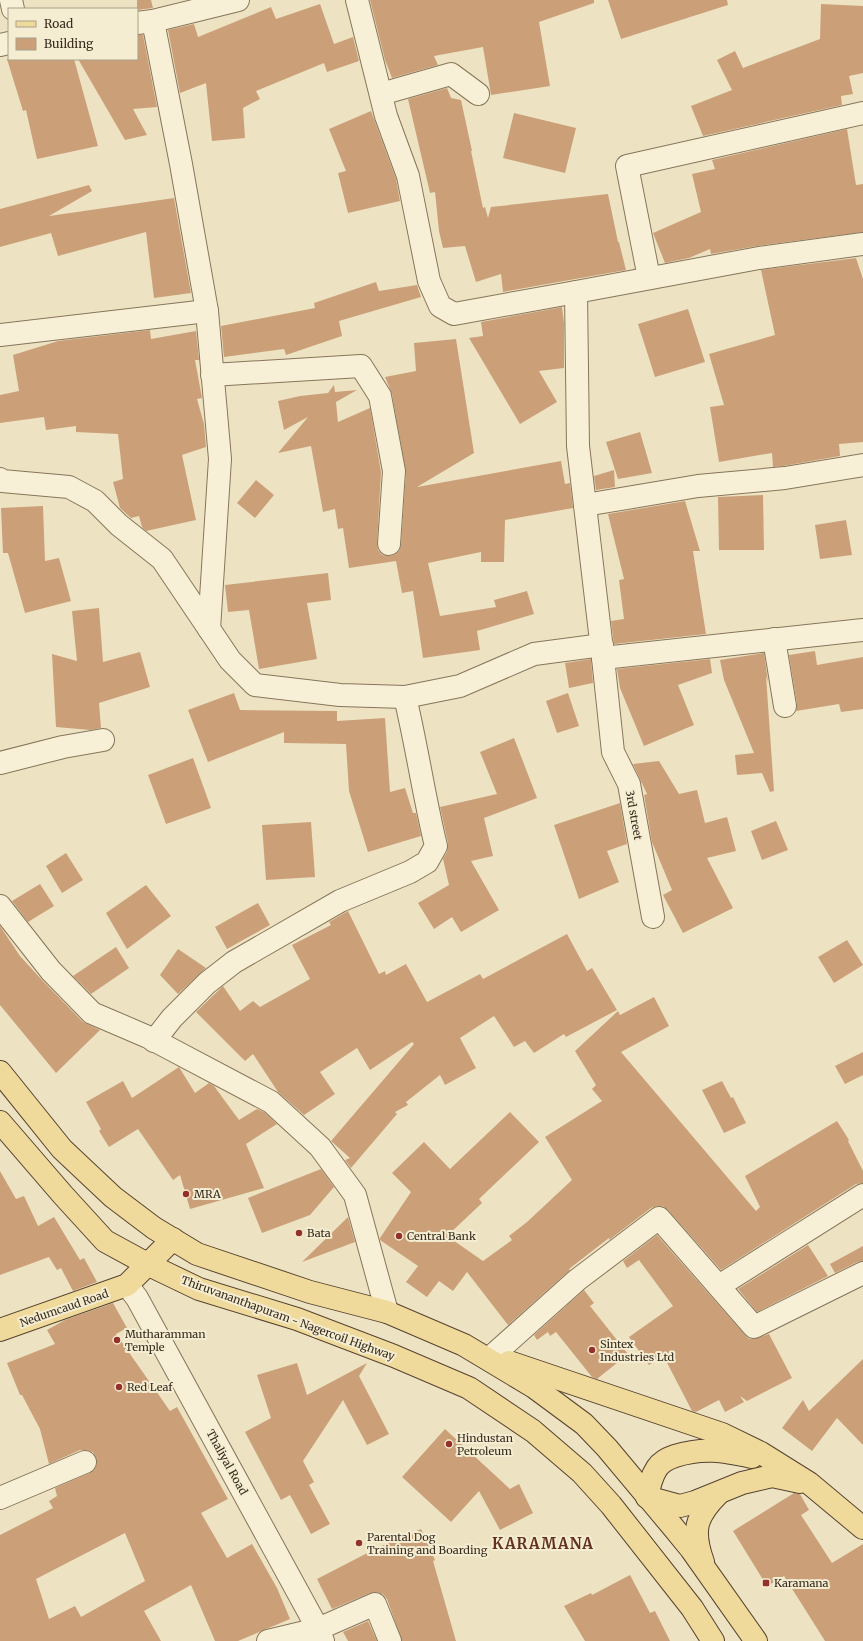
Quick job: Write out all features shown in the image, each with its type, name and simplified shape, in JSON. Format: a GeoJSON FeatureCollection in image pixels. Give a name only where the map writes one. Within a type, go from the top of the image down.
{"type":"FeatureCollection","features":[{"type":"Feature","properties":{"kind":"main road"},"geometry":{"type":"LineString","coordinates":[[0,1072],[62,1149],[113,1197],[154,1228],[197,1254],[310,1292],[387,1312],[464,1346],[722,1434],[773,1461],[809,1483],[863,1528]]}},
{"type":"Feature","properties":{"kind":"main road","name":"Thiruvananthapuram - Nagercoil Highway"},"geometry":{"type":"LineString","coordinates":[[0,1122],[105,1241],[148,1265],[200,1289],[297,1319],[394,1356],[469,1388],[533,1431],[582,1473],[623,1519],[692,1608],[713,1641]]}},
{"type":"Feature","properties":{"kind":"main road"},"geometry":{"type":"LineString","coordinates":[[127,1285],[173,1239]]}},
{"type":"Feature","properties":{"kind":"main road","name":"Nedumcaud Road"},"geometry":{"type":"LineString","coordinates":[[0,1330],[127,1285]]}},
{"type":"Feature","properties":{"kind":"main road"},"geometry":{"type":"LineString","coordinates":[[464,1346],[534,1387],[584,1424],[607,1448],[672,1527],[707,1572],[756,1641]]}},
{"type":"Feature","properties":{"kind":"main road"},"geometry":{"type":"LineString","coordinates":[[623,1519],[647,1497],[649,1483],[658,1467],[670,1458],[691,1451],[715,1450],[773,1461]]}},
{"type":"Feature","properties":{"kind":"main road"},"geometry":{"type":"LineString","coordinates":[[647,1497],[680,1506],[695,1502],[742,1483],[772,1476],[809,1483]]}},
{"type":"Feature","properties":{"kind":"main road"},"geometry":{"type":"LineString","coordinates":[[707,1572],[697,1546],[698,1521],[705,1507],[719,1493]]}},
{"type":"Feature","properties":{"kind":"street"},"geometry":{"type":"LineString","coordinates":[[209,629],[220,459],[207,311],[182,164],[145,22],[186,6],[238,0]]}},
{"type":"Feature","properties":{"kind":"street"},"geometry":{"type":"LineString","coordinates":[[358,0],[386,116],[408,176],[429,281],[440,306],[454,314],[759,258],[863,244]]}},
{"type":"Feature","properties":{"kind":"street"},"geometry":{"type":"LineString","coordinates":[[381,94],[451,74],[478,94]]}},
{"type":"Feature","properties":{"kind":"street"},"geometry":{"type":"LineString","coordinates":[[649,278],[628,166],[863,113]]}},
{"type":"Feature","properties":{"kind":"street","name":"3rd street"},"geometry":{"type":"LineString","coordinates":[[576,292],[578,446],[613,752],[629,784],[653,917]]}},
{"type":"Feature","properties":{"kind":"street"},"geometry":{"type":"LineString","coordinates":[[0,335],[207,311]]}},
{"type":"Feature","properties":{"kind":"street"},"geometry":{"type":"LineString","coordinates":[[212,375],[361,366],[380,396],[394,471],[390,544]]}},
{"type":"Feature","properties":{"kind":"street"},"geometry":{"type":"LineString","coordinates":[[585,506],[698,486],[785,478],[863,465]]}},
{"type":"Feature","properties":{"kind":"street"},"geometry":{"type":"LineString","coordinates":[[0,479],[2,481],[69,487],[95,501],[119,524],[162,559],[230,660],[255,685],[340,695],[405,697],[460,686],[534,654],[602,651],[774,639],[863,630]]}},
{"type":"Feature","properties":{"kind":"street"},"geometry":{"type":"LineString","coordinates":[[774,639],[785,706]]}},
{"type":"Feature","properties":{"kind":"street"},"geometry":{"type":"LineString","coordinates":[[154,1041],[172,1018],[207,983],[234,962],[340,901],[410,872],[427,862],[436,846],[423,791],[413,732],[405,697]]}},
{"type":"Feature","properties":{"kind":"street"},"geometry":{"type":"LineString","coordinates":[[0,763],[103,740]]}},
{"type":"Feature","properties":{"kind":"street"},"geometry":{"type":"LineString","coordinates":[[0,906],[51,971],[92,1013],[154,1041],[271,1102],[320,1147],[354,1195],[387,1312]]}},
{"type":"Feature","properties":{"kind":"street"},"geometry":{"type":"LineString","coordinates":[[719,1286],[863,1195]]}},
{"type":"Feature","properties":{"kind":"street"},"geometry":{"type":"LineString","coordinates":[[492,1356],[577,1280],[659,1218],[754,1327],[863,1273]]}},
{"type":"Feature","properties":{"kind":"street","name":"Thaliyal Road"},"geometry":{"type":"LineString","coordinates":[[127,1285],[137,1298],[320,1635]]}},
{"type":"Feature","properties":{"kind":"street"},"geometry":{"type":"LineString","coordinates":[[0,1498],[85,1462]]}},
{"type":"Feature","properties":{"kind":"street"},"geometry":{"type":"LineString","coordinates":[[268,1641],[320,1635],[375,1604],[390,1641]]}},
{"type":"Feature","properties":{"kind":"building"},"geometry":{"type":"Polygon","coordinates":[[[137,0],[151,0],[153,8],[138,10],[137,0]]]}},
{"type":"Feature","properties":{"kind":"building"},"geometry":{"type":"Polygon","coordinates":[[[370,0],[594,0],[594,3],[539,22],[550,86],[491,95],[483,47],[434,56],[438,65],[392,78],[385,60],[370,0]]]}},
{"type":"Feature","properties":{"kind":"building"},"geometry":{"type":"Polygon","coordinates":[[[608,0],[727,0],[728,5],[621,39],[608,0]]]}},
{"type":"Feature","properties":{"kind":"building"},"geometry":{"type":"Polygon","coordinates":[[[320,4],[334,44],[353,37],[359,61],[327,72],[324,63],[256,91],[260,99],[243,108],[245,138],[212,141],[206,83],[180,93],[168,30],[194,24],[198,37],[271,7],[276,19],[320,4]]]}},
{"type":"Feature","properties":{"kind":"building"},"geometry":{"type":"Polygon","coordinates":[[[821,4],[863,6],[863,73],[849,76],[853,94],[841,96],[842,105],[703,136],[691,106],[732,90],[717,60],[735,51],[743,68],[820,39],[821,4]]]}},
{"type":"Feature","properties":{"kind":"building"},"geometry":{"type":"Polygon","coordinates":[[[138,35],[143,35],[157,107],[133,109],[147,135],[125,140],[79,60],[138,60],[138,35]]]}},
{"type":"Feature","properties":{"kind":"building"},"geometry":{"type":"Polygon","coordinates":[[[7,59],[74,60],[98,146],[37,159],[26,110],[23,111],[7,59]]]}},
{"type":"Feature","properties":{"kind":"building"},"geometry":{"type":"Polygon","coordinates":[[[447,88],[451,98],[461,100],[483,208],[485,207],[488,218],[491,207],[608,194],[618,242],[626,270],[503,292],[501,274],[476,282],[465,246],[443,248],[439,231],[435,192],[430,193],[408,99],[447,88]]]}},
{"type":"Feature","properties":{"kind":"building"},"geometry":{"type":"Polygon","coordinates":[[[371,111],[396,179],[400,201],[348,213],[338,173],[346,171],[329,129],[371,111]]]}},
{"type":"Feature","properties":{"kind":"building"},"geometry":{"type":"Polygon","coordinates":[[[514,113],[576,128],[565,173],[503,158],[514,113]]]}},
{"type":"Feature","properties":{"kind":"building"},"geometry":{"type":"Polygon","coordinates":[[[847,129],[856,185],[863,184],[863,232],[757,246],[711,254],[710,249],[689,258],[665,263],[653,233],[701,212],[692,174],[715,169],[712,160],[847,129]]]}},
{"type":"Feature","properties":{"kind":"building"},"geometry":{"type":"Polygon","coordinates":[[[89,185],[92,191],[49,216],[174,198],[191,293],[154,298],[146,232],[58,256],[51,233],[0,247],[0,209],[89,185]]]}},
{"type":"Feature","properties":{"kind":"building"},"geometry":{"type":"Polygon","coordinates":[[[856,258],[863,279],[863,442],[839,444],[840,456],[783,466],[773,467],[772,453],[719,462],[710,407],[724,405],[709,354],[775,335],[761,270],[856,258]]]}},
{"type":"Feature","properties":{"kind":"building"},"geometry":{"type":"Polygon","coordinates":[[[376,282],[379,291],[417,285],[421,297],[339,321],[342,336],[286,355],[284,349],[224,357],[221,326],[315,308],[314,303],[376,282]]]}},
{"type":"Feature","properties":{"kind":"building"},"geometry":{"type":"Polygon","coordinates":[[[562,307],[564,323],[564,368],[539,371],[557,402],[520,424],[469,338],[483,336],[481,322],[562,307]]]}},
{"type":"Feature","properties":{"kind":"building"},"geometry":{"type":"Polygon","coordinates":[[[688,309],[705,362],[655,377],[638,324],[688,309]]]}},
{"type":"Feature","properties":{"kind":"building"},"geometry":{"type":"Polygon","coordinates":[[[150,330],[151,339],[196,331],[199,360],[195,360],[202,398],[197,399],[204,424],[206,447],[182,455],[196,520],[146,531],[142,527],[139,516],[131,518],[120,508],[113,482],[123,479],[118,434],[76,432],[76,426],[46,430],[44,417],[0,423],[0,395],[19,391],[13,355],[58,341],[150,330]]]}},
{"type":"Feature","properties":{"kind":"building"},"geometry":{"type":"Polygon","coordinates":[[[456,339],[474,453],[417,487],[561,461],[565,484],[570,483],[573,508],[505,520],[504,562],[481,562],[481,552],[428,563],[440,616],[496,607],[494,600],[527,591],[534,614],[477,631],[480,650],[423,658],[413,591],[402,593],[396,561],[349,568],[343,528],[338,529],[335,509],[323,512],[311,446],[278,453],[308,417],[284,430],[278,401],[300,396],[328,393],[334,385],[335,392],[357,390],[336,402],[338,422],[370,408],[381,472],[377,544],[378,550],[382,555],[394,555],[399,551],[401,545],[406,472],[392,394],[385,377],[416,371],[414,343],[456,339]]]}},
{"type":"Feature","properties":{"kind":"building"},"geometry":{"type":"Polygon","coordinates":[[[640,432],[652,473],[618,479],[606,442],[640,432]]]}},
{"type":"Feature","properties":{"kind":"building"},"geometry":{"type":"Polygon","coordinates":[[[614,470],[615,487],[596,490],[594,476],[614,470]]]}},
{"type":"Feature","properties":{"kind":"building"},"geometry":{"type":"Polygon","coordinates":[[[256,480],[274,495],[255,518],[237,503],[256,480]]]}},
{"type":"Feature","properties":{"kind":"building"},"geometry":{"type":"Polygon","coordinates":[[[763,495],[764,550],[719,550],[718,497],[763,495]]]}},
{"type":"Feature","properties":{"kind":"building"},"geometry":{"type":"Polygon","coordinates":[[[685,501],[700,551],[693,551],[706,634],[614,644],[611,621],[624,619],[619,580],[624,579],[608,514],[685,501]]]}},
{"type":"Feature","properties":{"kind":"building"},"geometry":{"type":"Polygon","coordinates":[[[43,506],[45,561],[59,558],[71,601],[25,613],[8,553],[3,553],[1,508],[43,506]]]}},
{"type":"Feature","properties":{"kind":"building"},"geometry":{"type":"Polygon","coordinates":[[[846,520],[852,555],[820,559],[815,525],[846,520]]]}},
{"type":"Feature","properties":{"kind":"building"},"geometry":{"type":"Polygon","coordinates":[[[328,573],[331,600],[307,603],[317,659],[259,669],[249,610],[228,612],[225,585],[328,573]]]}},
{"type":"Feature","properties":{"kind":"building"},"geometry":{"type":"Polygon","coordinates":[[[99,608],[103,662],[140,652],[150,687],[99,703],[101,728],[90,730],[56,727],[52,654],[77,661],[72,611],[99,608]]]}},
{"type":"Feature","properties":{"kind":"building"},"geometry":{"type":"Polygon","coordinates":[[[815,651],[817,665],[863,657],[863,709],[841,712],[839,704],[796,711],[797,704],[789,655],[815,651]]]}},
{"type":"Feature","properties":{"kind":"building"},"geometry":{"type":"Polygon","coordinates":[[[764,653],[768,682],[766,676],[774,791],[770,792],[762,773],[737,775],[735,755],[754,753],[724,680],[720,660],[764,653]]]}},
{"type":"Feature","properties":{"kind":"building"},"geometry":{"type":"Polygon","coordinates":[[[591,659],[593,683],[569,688],[565,663],[591,659]]]}},
{"type":"Feature","properties":{"kind":"building"},"geometry":{"type":"Polygon","coordinates":[[[710,659],[712,673],[678,685],[694,725],[644,746],[620,688],[617,669],[710,659]]]}},
{"type":"Feature","properties":{"kind":"building"},"geometry":{"type":"Polygon","coordinates":[[[234,693],[240,710],[337,711],[337,721],[385,718],[390,792],[405,788],[413,813],[416,813],[421,836],[368,852],[349,791],[346,744],[284,743],[284,732],[208,762],[188,710],[234,693]]]}},
{"type":"Feature","properties":{"kind":"building"},"geometry":{"type":"Polygon","coordinates":[[[568,693],[579,726],[557,733],[546,701],[568,693]]]}},
{"type":"Feature","properties":{"kind":"building"},"geometry":{"type":"Polygon","coordinates":[[[514,738],[537,798],[484,818],[493,856],[471,861],[499,910],[461,932],[452,917],[434,929],[418,903],[449,885],[443,859],[447,852],[448,843],[440,807],[497,794],[480,752],[514,738]]]}},
{"type":"Feature","properties":{"kind":"building"},"geometry":{"type":"Polygon","coordinates":[[[193,758],[211,808],[166,824],[148,775],[193,758]]]}},
{"type":"Feature","properties":{"kind":"building"},"geometry":{"type":"Polygon","coordinates":[[[659,761],[679,794],[697,790],[705,823],[727,817],[736,851],[707,858],[733,908],[683,933],[663,895],[672,890],[652,842],[644,795],[647,794],[633,764],[659,761]]]}},
{"type":"Feature","properties":{"kind":"building"},"geometry":{"type":"Polygon","coordinates":[[[620,803],[627,844],[607,851],[619,882],[579,899],[554,825],[620,803]]]}},
{"type":"Feature","properties":{"kind":"building"},"geometry":{"type":"Polygon","coordinates":[[[776,821],[788,850],[762,860],[751,831],[776,821]]]}},
{"type":"Feature","properties":{"kind":"building"},"geometry":{"type":"Polygon","coordinates":[[[311,822],[315,877],[266,880],[262,825],[311,822]]]}},
{"type":"Feature","properties":{"kind":"building"},"geometry":{"type":"Polygon","coordinates":[[[66,853],[83,880],[62,893],[46,866],[66,853]]]}},
{"type":"Feature","properties":{"kind":"building"},"geometry":{"type":"Polygon","coordinates":[[[40,884],[54,906],[28,922],[12,901],[40,884]]]}},
{"type":"Feature","properties":{"kind":"building"},"geometry":{"type":"Polygon","coordinates":[[[146,885],[171,916],[127,949],[106,913],[146,885]]]}},
{"type":"Feature","properties":{"kind":"building"},"geometry":{"type":"Polygon","coordinates":[[[258,903],[270,925],[227,949],[215,927],[258,903]]]}},
{"type":"Feature","properties":{"kind":"building"},"geometry":{"type":"Polygon","coordinates":[[[348,911],[379,974],[385,971],[386,975],[406,964],[427,1002],[480,974],[483,979],[567,934],[587,971],[592,968],[617,1010],[566,1037],[564,1034],[534,1053],[525,1041],[514,1047],[494,1016],[460,1038],[476,1068],[445,1085],[440,1075],[406,1102],[408,1105],[395,1112],[397,1114],[351,1168],[345,1160],[350,1158],[331,1141],[414,1044],[412,1042],[370,1070],[357,1048],[320,1072],[335,1094],[304,1115],[278,1092],[253,1054],[245,1061],[196,1012],[223,986],[240,1011],[253,1001],[260,1007],[310,979],[292,945],[331,925],[329,922],[348,911]]]}},
{"type":"Feature","properties":{"kind":"building"},"geometry":{"type":"Polygon","coordinates":[[[0,926],[20,956],[42,980],[83,1022],[100,1030],[56,1073],[0,1005],[0,926]]]}},
{"type":"Feature","properties":{"kind":"building"},"geometry":{"type":"Polygon","coordinates":[[[847,940],[863,965],[834,983],[818,957],[847,940]]]}},
{"type":"Feature","properties":{"kind":"building"},"geometry":{"type":"Polygon","coordinates":[[[116,947],[129,968],[91,994],[73,976],[116,947]]]}},
{"type":"Feature","properties":{"kind":"building"},"geometry":{"type":"Polygon","coordinates":[[[178,949],[206,968],[178,994],[160,975],[178,949]]]}},
{"type":"Feature","properties":{"kind":"building"},"geometry":{"type":"Polygon","coordinates":[[[654,997],[669,1026],[621,1052],[756,1211],[760,1207],[745,1176],[837,1121],[849,1140],[848,1141],[863,1171],[863,1183],[856,1184],[721,1270],[668,1210],[663,1206],[651,1208],[569,1269],[570,1270],[508,1325],[467,1272],[453,1291],[439,1281],[427,1297],[406,1282],[418,1266],[380,1240],[411,1192],[392,1173],[424,1142],[450,1169],[510,1112],[539,1142],[479,1199],[482,1203],[447,1236],[483,1261],[512,1240],[509,1236],[527,1222],[572,1180],[545,1137],[602,1101],[592,1089],[596,1085],[575,1051],[618,1011],[620,1015],[654,997]]]}},
{"type":"Feature","properties":{"kind":"building"},"geometry":{"type":"Polygon","coordinates":[[[863,1052],[863,1075],[845,1084],[835,1066],[863,1052]]]}},
{"type":"Feature","properties":{"kind":"building"},"geometry":{"type":"Polygon","coordinates":[[[179,1067],[195,1093],[209,1083],[214,1086],[239,1120],[257,1109],[264,1112],[277,1124],[246,1144],[264,1188],[190,1209],[180,1175],[173,1180],[138,1129],[109,1147],[99,1131],[101,1129],[86,1102],[123,1081],[132,1098],[179,1067]]]}},
{"type":"Feature","properties":{"kind":"building"},"geometry":{"type":"Polygon","coordinates":[[[722,1081],[731,1098],[733,1097],[746,1123],[724,1133],[702,1090],[722,1081]]]}},
{"type":"Feature","properties":{"kind":"building"},"geometry":{"type":"Polygon","coordinates":[[[321,1169],[334,1187],[310,1215],[262,1233],[248,1198],[321,1169]]]}},
{"type":"Feature","properties":{"kind":"building"},"geometry":{"type":"Polygon","coordinates":[[[0,1171],[16,1199],[24,1196],[38,1226],[54,1217],[80,1260],[84,1258],[97,1282],[73,1291],[61,1268],[57,1270],[49,1257],[0,1275],[0,1171]]]}},
{"type":"Feature","properties":{"kind":"building"},"geometry":{"type":"Polygon","coordinates":[[[348,1217],[355,1242],[302,1262],[348,1217]]]}},
{"type":"Feature","properties":{"kind":"building"},"geometry":{"type":"Polygon","coordinates":[[[657,1235],[749,1339],[755,1339],[769,1334],[792,1378],[747,1401],[740,1396],[744,1402],[725,1412],[719,1400],[696,1412],[692,1411],[663,1355],[649,1365],[629,1337],[673,1306],[639,1260],[627,1268],[623,1261],[657,1235]]]}},
{"type":"Feature","properties":{"kind":"building"},"geometry":{"type":"Polygon","coordinates":[[[808,1245],[828,1276],[757,1312],[738,1289],[808,1245]]]}},
{"type":"Feature","properties":{"kind":"building"},"geometry":{"type":"Polygon","coordinates":[[[863,1246],[863,1261],[857,1262],[835,1273],[830,1264],[863,1246]]]}},
{"type":"Feature","properties":{"kind":"building"},"geometry":{"type":"Polygon","coordinates":[[[584,1290],[594,1303],[590,1306],[628,1354],[597,1379],[592,1377],[556,1332],[550,1336],[548,1332],[537,1340],[534,1335],[584,1290]]]}},
{"type":"Feature","properties":{"kind":"building"},"geometry":{"type":"Polygon","coordinates":[[[113,1303],[127,1328],[116,1334],[170,1411],[177,1407],[228,1499],[201,1513],[227,1558],[252,1544],[277,1588],[290,1619],[238,1641],[215,1641],[191,1585],[144,1611],[161,1641],[0,1641],[0,1535],[53,1508],[49,1501],[57,1496],[55,1488],[90,1473],[95,1469],[97,1463],[93,1452],[80,1450],[49,1464],[40,1429],[22,1395],[20,1395],[7,1363],[55,1344],[47,1330],[65,1320],[113,1303]],[[125,1533],[36,1579],[49,1619],[75,1606],[81,1617],[145,1581],[125,1533]]]}},
{"type":"Feature","properties":{"kind":"building"},"geometry":{"type":"Polygon","coordinates":[[[863,1359],[863,1445],[837,1418],[812,1451],[782,1428],[803,1400],[809,1411],[863,1359]]]}},
{"type":"Feature","properties":{"kind":"building"},"geometry":{"type":"Polygon","coordinates":[[[297,1363],[307,1395],[367,1363],[359,1376],[389,1434],[367,1445],[343,1400],[303,1461],[314,1482],[309,1485],[330,1524],[311,1534],[290,1495],[281,1500],[245,1432],[271,1418],[257,1375],[297,1363]]]}},
{"type":"Feature","properties":{"kind":"building"},"geometry":{"type":"Polygon","coordinates":[[[445,1429],[510,1489],[519,1484],[533,1513],[500,1530],[479,1491],[451,1522],[402,1477],[445,1429]]]}},
{"type":"Feature","properties":{"kind":"building"},"geometry":{"type":"Polygon","coordinates":[[[794,1493],[800,1494],[809,1510],[801,1515],[832,1563],[863,1544],[863,1641],[825,1641],[784,1576],[767,1586],[733,1531],[794,1493]]]}},
{"type":"Feature","properties":{"kind":"building"},"geometry":{"type":"Polygon","coordinates":[[[421,1529],[435,1560],[433,1561],[456,1641],[402,1641],[387,1599],[383,1594],[377,1592],[370,1593],[332,1609],[317,1579],[377,1548],[421,1529]]]}},
{"type":"Feature","properties":{"kind":"building"},"geometry":{"type":"Polygon","coordinates":[[[630,1575],[650,1613],[655,1611],[670,1641],[585,1641],[564,1606],[591,1593],[592,1595],[630,1575]]]}},
{"type":"Feature","properties":{"kind":"building"},"geometry":{"type":"Polygon","coordinates":[[[368,1621],[377,1641],[348,1641],[343,1632],[368,1621]]]}},
{"type":"Feature","properties":{"kind":"place","name":"MRA"},"geometry":{"type":"Point","coordinates":[186,1194]}},
{"type":"Feature","properties":{"kind":"place","name":"Bata"},"geometry":{"type":"Point","coordinates":[299,1233]}},
{"type":"Feature","properties":{"kind":"place","name":"Central Bank"},"geometry":{"type":"Point","coordinates":[399,1236]}},
{"type":"Feature","properties":{"kind":"place","name":"Mutharamman Temple"},"geometry":{"type":"Point","coordinates":[117,1340]}},
{"type":"Feature","properties":{"kind":"place","name":"Sintex Industries Ltd"},"geometry":{"type":"Point","coordinates":[592,1350]}},
{"type":"Feature","properties":{"kind":"place","name":"Red Leaf"},"geometry":{"type":"Point","coordinates":[119,1387]}},
{"type":"Feature","properties":{"kind":"place","name":"Hindustan Petroleum"},"geometry":{"type":"Point","coordinates":[449,1444]}},
{"type":"Feature","properties":{"kind":"place","name":"Parental Dog Training and Boarding"},"geometry":{"type":"Point","coordinates":[359,1543]}},
{"type":"Feature","properties":{"kind":"place","name":"Karamana"},"geometry":{"type":"Point","coordinates":[766,1583]}},
{"type":"Feature","properties":{"kind":"district","name":"KARAMANA"},"geometry":{"type":"Point","coordinates":[543,1543]}}]}
